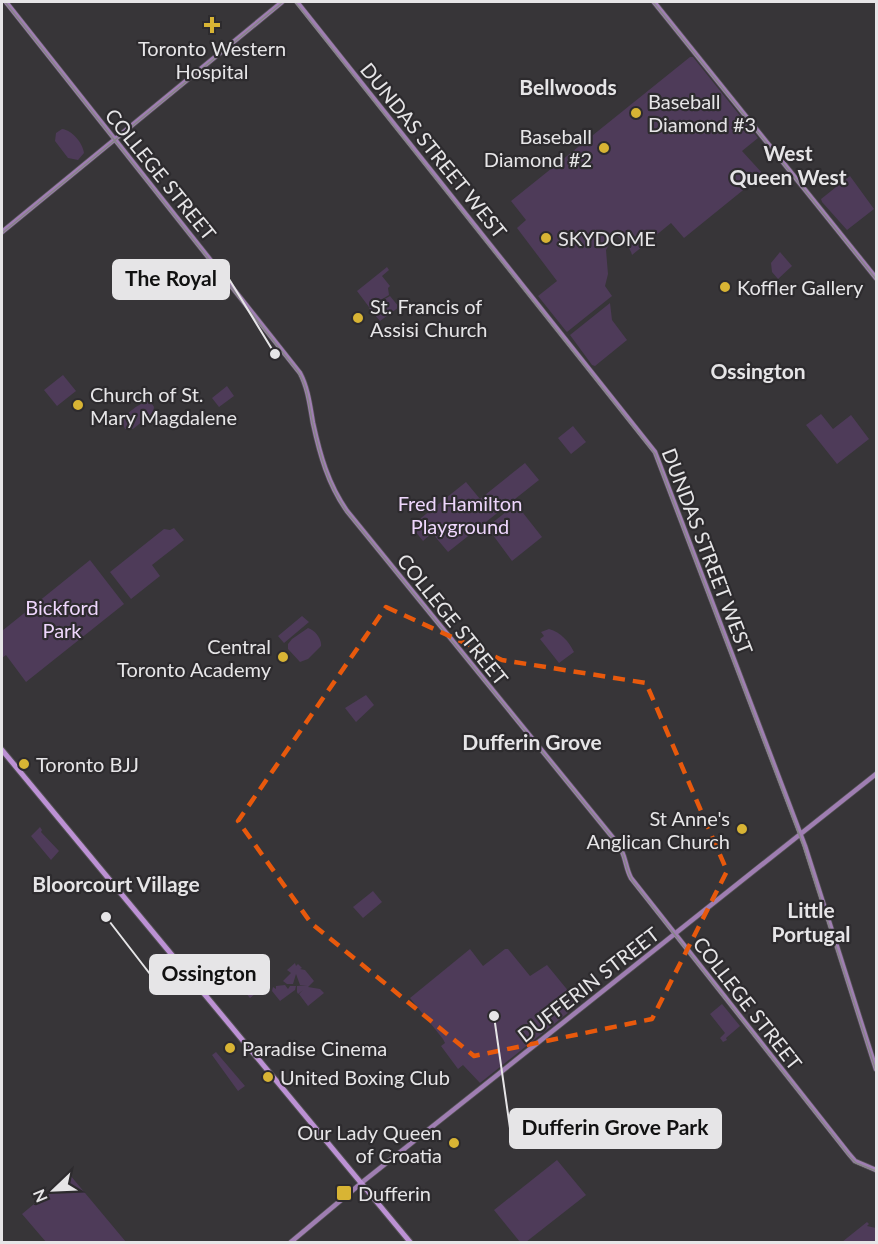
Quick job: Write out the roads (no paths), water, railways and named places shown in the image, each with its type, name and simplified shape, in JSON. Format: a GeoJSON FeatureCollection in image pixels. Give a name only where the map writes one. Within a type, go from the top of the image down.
{"type":"FeatureCollection","features":[{"type":"Feature","properties":{"kind":"main road","name":"COLLEGE STREET"},"geometry":{"type":"LineString","coordinates":[[6,2],[300,373],[306,386],[322,463],[347,511],[618,844],[630,876],[852,1158],[876,1170]]}},
{"type":"Feature","properties":{"kind":"main road"},"geometry":{"type":"LineString","coordinates":[[2,232],[282,2]]}},
{"type":"Feature","properties":{"kind":"main road","name":"DUNDAS STREET WEST"},"geometry":{"type":"LineString","coordinates":[[297,2],[654,451],[801,835],[876,1069]]}},
{"type":"Feature","properties":{"kind":"main road"},"geometry":{"type":"LineString","coordinates":[[654,2],[876,278]]}},
{"type":"Feature","properties":{"kind":"main road"},"geometry":{"type":"LineString","coordinates":[[2,750],[410,1242]]}},
{"type":"Feature","properties":{"kind":"main road","name":"DUFFERIN STREET"},"geometry":{"type":"LineString","coordinates":[[291,1242],[876,774]]}},
{"type":"Feature","properties":{"kind":"tram line"},"geometry":{"type":"LineString","coordinates":[[5,2],[298,372],[306,391],[325,470],[346,511],[618,845],[633,882],[850,1157],[856,1163],[876,1171]]}},
{"type":"Feature","properties":{"kind":"tram line"},"geometry":{"type":"LineString","coordinates":[[2,233],[283,2]]}},
{"type":"Feature","properties":{"kind":"tram line"},"geometry":{"type":"LineString","coordinates":[[295,2],[655,454],[803,845],[876,1071]]}},
{"type":"Feature","properties":{"kind":"tram line"},"geometry":{"type":"LineString","coordinates":[[653,2],[876,279]]}},
{"type":"Feature","properties":{"kind":"place","name":"Toronto Western Hospital"},"geometry":{"type":"Point","coordinates":[212,25]}},
{"type":"Feature","properties":{"kind":"place","name":"Baseball Diamond #3"},"geometry":{"type":"Point","coordinates":[636,113]}},
{"type":"Feature","properties":{"kind":"place","name":"Baseball Diamond #2"},"geometry":{"type":"Point","coordinates":[604,148]}},
{"type":"Feature","properties":{"kind":"place","name":"SKYDOME"},"geometry":{"type":"Point","coordinates":[546,238]}},
{"type":"Feature","properties":{"kind":"place","name":"Koffler Gallery"},"geometry":{"type":"Point","coordinates":[725,287]}},
{"type":"Feature","properties":{"kind":"place","name":"St. Francis of Assisi Church"},"geometry":{"type":"Point","coordinates":[358,318]}},
{"type":"Feature","properties":{"kind":"place","name":"The Royal"},"geometry":{"type":"Point","coordinates":[275,354]}},
{"type":"Feature","properties":{"kind":"place","name":"Church of St. Mary Magdalene"},"geometry":{"type":"Point","coordinates":[78,405]}},
{"type":"Feature","properties":{"kind":"place","name":"Central Toronto Academy"},"geometry":{"type":"Point","coordinates":[283,657]}},
{"type":"Feature","properties":{"kind":"place","name":"Toronto BJJ"},"geometry":{"type":"Point","coordinates":[24,764]}},
{"type":"Feature","properties":{"kind":"place","name":"St Anne's Anglican Church"},"geometry":{"type":"Point","coordinates":[742,829]}},
{"type":"Feature","properties":{"kind":"place","name":"Ossington"},"geometry":{"type":"Point","coordinates":[106,917]}},
{"type":"Feature","properties":{"kind":"place","name":"Dufferin Grove Park"},"geometry":{"type":"Point","coordinates":[494,1016]}},
{"type":"Feature","properties":{"kind":"place","name":"Paradise Cinema"},"geometry":{"type":"Point","coordinates":[230,1048]}},
{"type":"Feature","properties":{"kind":"place","name":"United Boxing Club"},"geometry":{"type":"Point","coordinates":[268,1077]}},
{"type":"Feature","properties":{"kind":"place","name":"Our Lady Queen of Croatia"},"geometry":{"type":"Point","coordinates":[454,1143]}},
{"type":"Feature","properties":{"kind":"place","name":"Dufferin"},"geometry":{"type":"Point","coordinates":[344,1193]}},
{"type":"Feature","properties":{"kind":"district","name":"Bellwoods"},"geometry":{"type":"Point","coordinates":[568,86]}},
{"type":"Feature","properties":{"kind":"district","name":"West Queen West"},"geometry":{"type":"Point","coordinates":[788,164]}},
{"type":"Feature","properties":{"kind":"district","name":"Ossington"},"geometry":{"type":"Point","coordinates":[758,370]}},
{"type":"Feature","properties":{"kind":"district","name":"Dufferin Grove"},"geometry":{"type":"Point","coordinates":[532,741]}},
{"type":"Feature","properties":{"kind":"district","name":"Bloorcourt Village"},"geometry":{"type":"Point","coordinates":[116,883]}},
{"type":"Feature","properties":{"kind":"district","name":"Little Portugal"},"geometry":{"type":"Point","coordinates":[811,921]}},
{"type":"Feature","properties":{"kind":"park label","name":"Fred Hamilton Playground"},"geometry":{"type":"Point","coordinates":[460,514]}},
{"type":"Feature","properties":{"kind":"park label","name":"Bickford Park"},"geometry":{"type":"Point","coordinates":[62,618]}}]}
